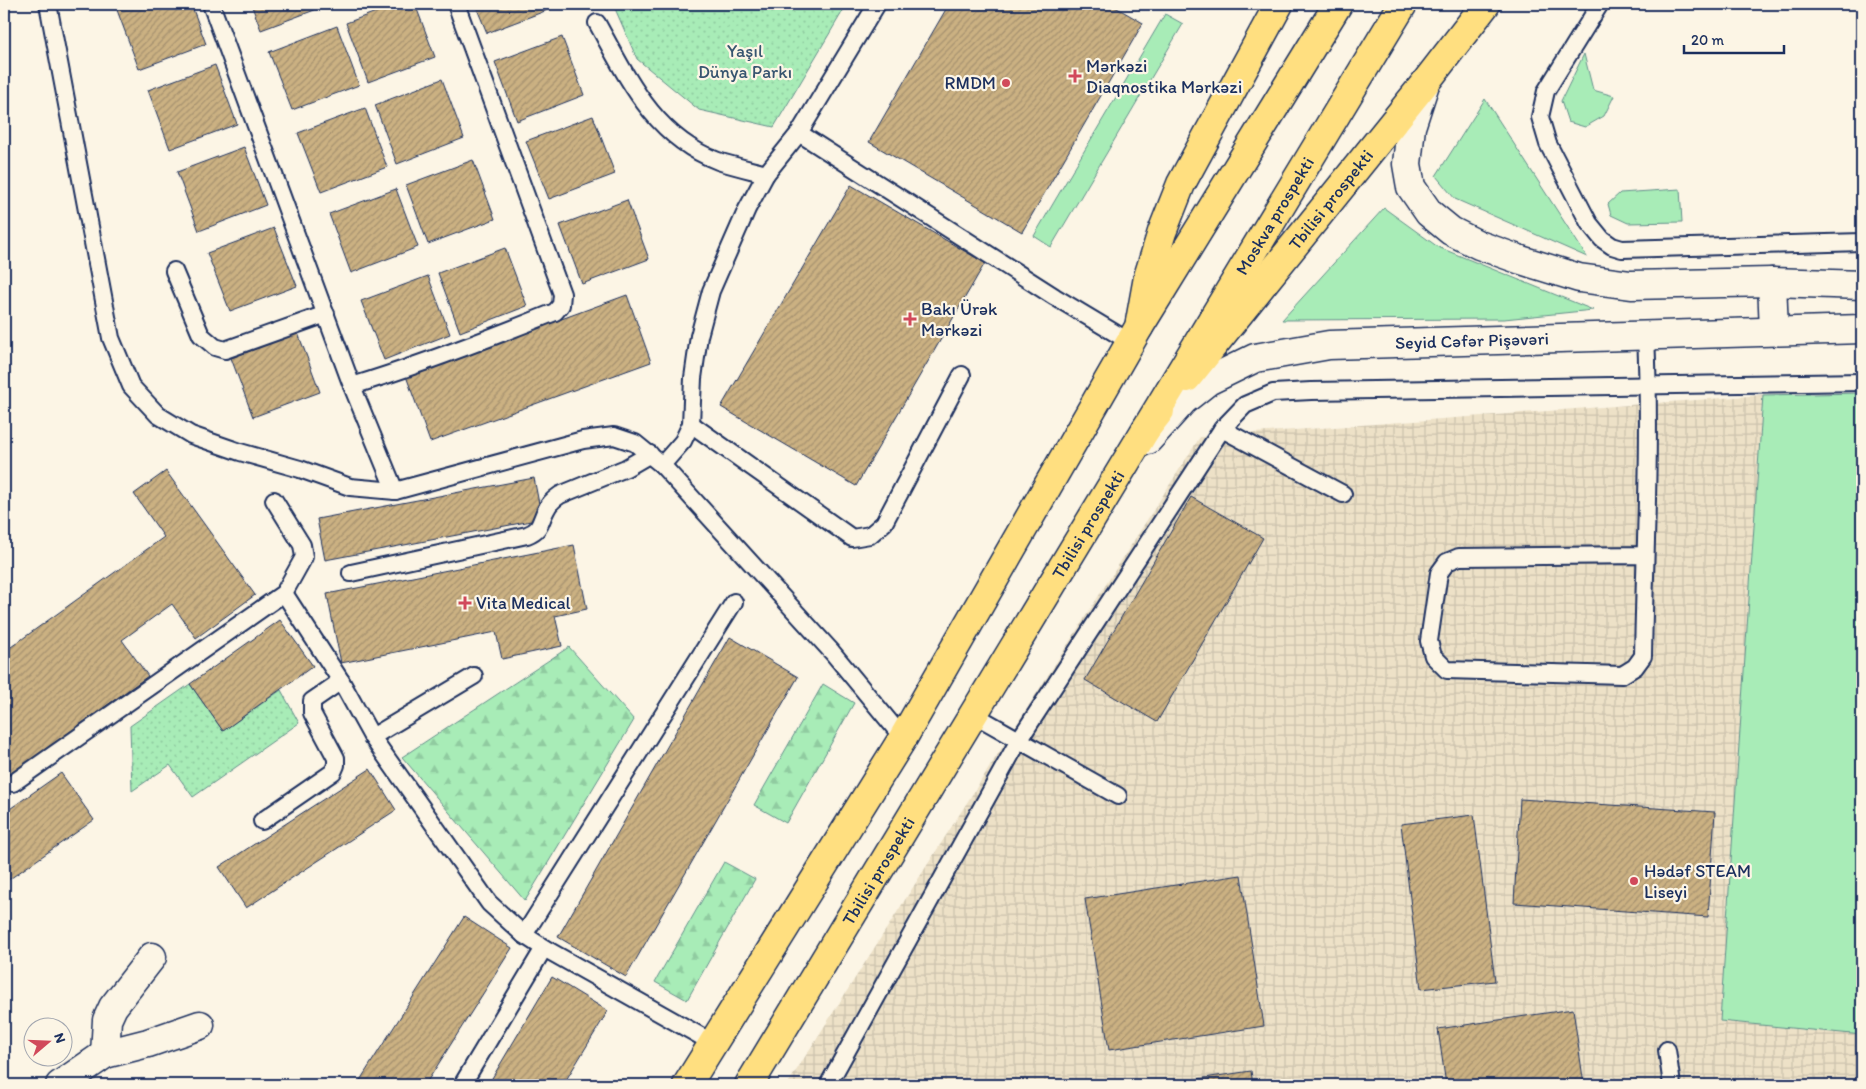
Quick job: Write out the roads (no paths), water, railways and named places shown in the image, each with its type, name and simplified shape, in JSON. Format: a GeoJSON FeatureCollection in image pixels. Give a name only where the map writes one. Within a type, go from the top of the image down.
{"type":"FeatureCollection","features":[{"type":"Feature","properties":{"kind":"main road"},"geometry":{"type":"LineString","coordinates":[[1134,335],[1148,277],[1162,232],[1182,184],[1279,4]]}},
{"type":"Feature","properties":{"kind":"main road"},"geometry":{"type":"LineString","coordinates":[[687,1085],[903,738],[1134,335],[1338,4]]}},
{"type":"Feature","properties":{"kind":"main road","name":"Moskva prospekti"},"geometry":{"type":"LineString","coordinates":[[1146,429],[1403,4]]}},
{"type":"Feature","properties":{"kind":"main road","name":"Tbilisi prospekti"},"geometry":{"type":"LineString","coordinates":[[749,1085],[1146,429],[1425,83],[1486,4]]}},
{"type":"Feature","properties":{"kind":"street"},"geometry":{"type":"LineString","coordinates":[[1425,83],[1411,127],[1407,164],[1411,187],[1429,213],[1451,231],[1479,245],[1579,278],[1631,285],[1772,282],[1862,285]]}},
{"type":"Feature","properties":{"kind":"street"},"geometry":{"type":"LineString","coordinates":[[1772,282],[1774,331]]}},
{"type":"Feature","properties":{"kind":"street","name":"Seyid Cəfər Pişəvəri"},"geometry":{"type":"LineString","coordinates":[[1123,467],[1184,400],[1208,381],[1255,358],[1329,345],[1862,329]]}},
{"type":"Feature","properties":{"kind":"street"},"geometry":{"type":"LineString","coordinates":[[105,1054],[107,1020],[113,1007],[152,957]]}},
{"type":"Feature","properties":{"kind":"street"},"geometry":{"type":"LineString","coordinates":[[60,1085],[105,1054],[148,1043],[200,1025]]}},
{"type":"Feature","properties":{"kind":"lane"},"geometry":{"type":"LineString","coordinates":[[48,4],[111,338],[131,386],[158,415],[191,435],[240,452],[300,469],[350,487],[395,490],[583,440],[614,436],[635,443],[662,465],[820,638],[903,738]]}},
{"type":"Feature","properties":{"kind":"lane"},"geometry":{"type":"LineString","coordinates":[[211,4],[352,386],[395,490]]}},
{"type":"Feature","properties":{"kind":"lane"},"geometry":{"type":"LineString","coordinates":[[352,386],[410,368],[470,346],[555,312],[561,305],[562,294],[456,4]]}},
{"type":"Feature","properties":{"kind":"lane"},"geometry":{"type":"LineString","coordinates":[[662,465],[683,441],[691,424],[693,378],[699,336],[711,291],[747,209],[766,174],[799,133],[877,4]]}},
{"type":"Feature","properties":{"kind":"lane"},"geometry":{"type":"LineString","coordinates":[[1600,4],[1546,91],[1540,117],[1548,144],[1589,223],[1602,240],[1622,249],[1862,242]]}},
{"type":"Feature","properties":{"kind":"lane"},"geometry":{"type":"LineString","coordinates":[[597,23],[634,91],[660,122],[685,144],[718,160],[766,174]]}},
{"type":"Feature","properties":{"kind":"lane"},"geometry":{"type":"LineString","coordinates":[[799,133],[1055,297],[1134,335]]}},
{"type":"Feature","properties":{"kind":"lane"},"geometry":{"type":"LineString","coordinates":[[174,270],[200,335],[214,347],[225,350],[326,314]]}},
{"type":"Feature","properties":{"kind":"lane"},"geometry":{"type":"LineString","coordinates":[[1645,555],[1459,557],[1447,562],[1439,573],[1430,631],[1429,641],[1433,656],[1446,670],[1622,674],[1635,667],[1643,656],[1645,555],[1648,385],[1646,336]]}},
{"type":"Feature","properties":{"kind":"lane"},"geometry":{"type":"LineString","coordinates":[[691,424],[852,538],[870,535],[884,523],[962,375]]}},
{"type":"Feature","properties":{"kind":"lane"},"geometry":{"type":"LineString","coordinates":[[828,1085],[1019,740],[1222,429],[1245,405],[1273,393],[1311,391],[1862,382]]}},
{"type":"Feature","properties":{"kind":"lane"},"geometry":{"type":"LineString","coordinates":[[1222,429],[1343,494]]}},
{"type":"Feature","properties":{"kind":"lane"},"geometry":{"type":"LineString","coordinates":[[351,573],[534,532],[541,525],[546,509],[560,495],[626,468],[650,454]]}},
{"type":"Feature","properties":{"kind":"lane"},"geometry":{"type":"LineString","coordinates":[[13,783],[284,593],[304,557],[302,545],[274,500]]}},
{"type":"Feature","properties":{"kind":"lane"},"geometry":{"type":"LineString","coordinates":[[284,593],[341,681],[372,737],[489,903],[524,935],[544,948],[713,1043]]}},
{"type":"Feature","properties":{"kind":"lane"},"geometry":{"type":"LineString","coordinates":[[524,935],[734,602]]}},
{"type":"Feature","properties":{"kind":"lane"},"geometry":{"type":"LineString","coordinates":[[372,737],[474,676]]}},
{"type":"Feature","properties":{"kind":"lane"},"geometry":{"type":"LineString","coordinates":[[262,821],[333,772],[336,758],[310,707],[312,701],[341,681]]}},
{"type":"Feature","properties":{"kind":"lane"},"geometry":{"type":"LineString","coordinates":[[973,714],[1118,796]]}},
{"type":"Feature","properties":{"kind":"lane"},"geometry":{"type":"LineString","coordinates":[[462,1085],[544,948]]}},
{"type":"Feature","properties":{"kind":"lane"},"geometry":{"type":"LineString","coordinates":[[1667,1050],[1672,1085]]}},
{"type":"Feature","properties":{"kind":"place","name":"Mərkəzi Diaqnostika Mərkəzi"},"geometry":{"type":"Point","coordinates":[1075,76]}},
{"type":"Feature","properties":{"kind":"place","name":"RMDM"},"geometry":{"type":"Point","coordinates":[1006,83]}},
{"type":"Feature","properties":{"kind":"place","name":"Bakı Ürək Mərkəzi"},"geometry":{"type":"Point","coordinates":[910,319]}},
{"type":"Feature","properties":{"kind":"place","name":"Vita Medical"},"geometry":{"type":"Point","coordinates":[465,603]}},
{"type":"Feature","properties":{"kind":"place","name":"Hədəf STEAM Liseyi"},"geometry":{"type":"Point","coordinates":[1634,881]}},
{"type":"Feature","properties":{"kind":"park label","name":"Yaşıl Dünya Parkı"},"geometry":{"type":"Point","coordinates":[745,61]}}]}
